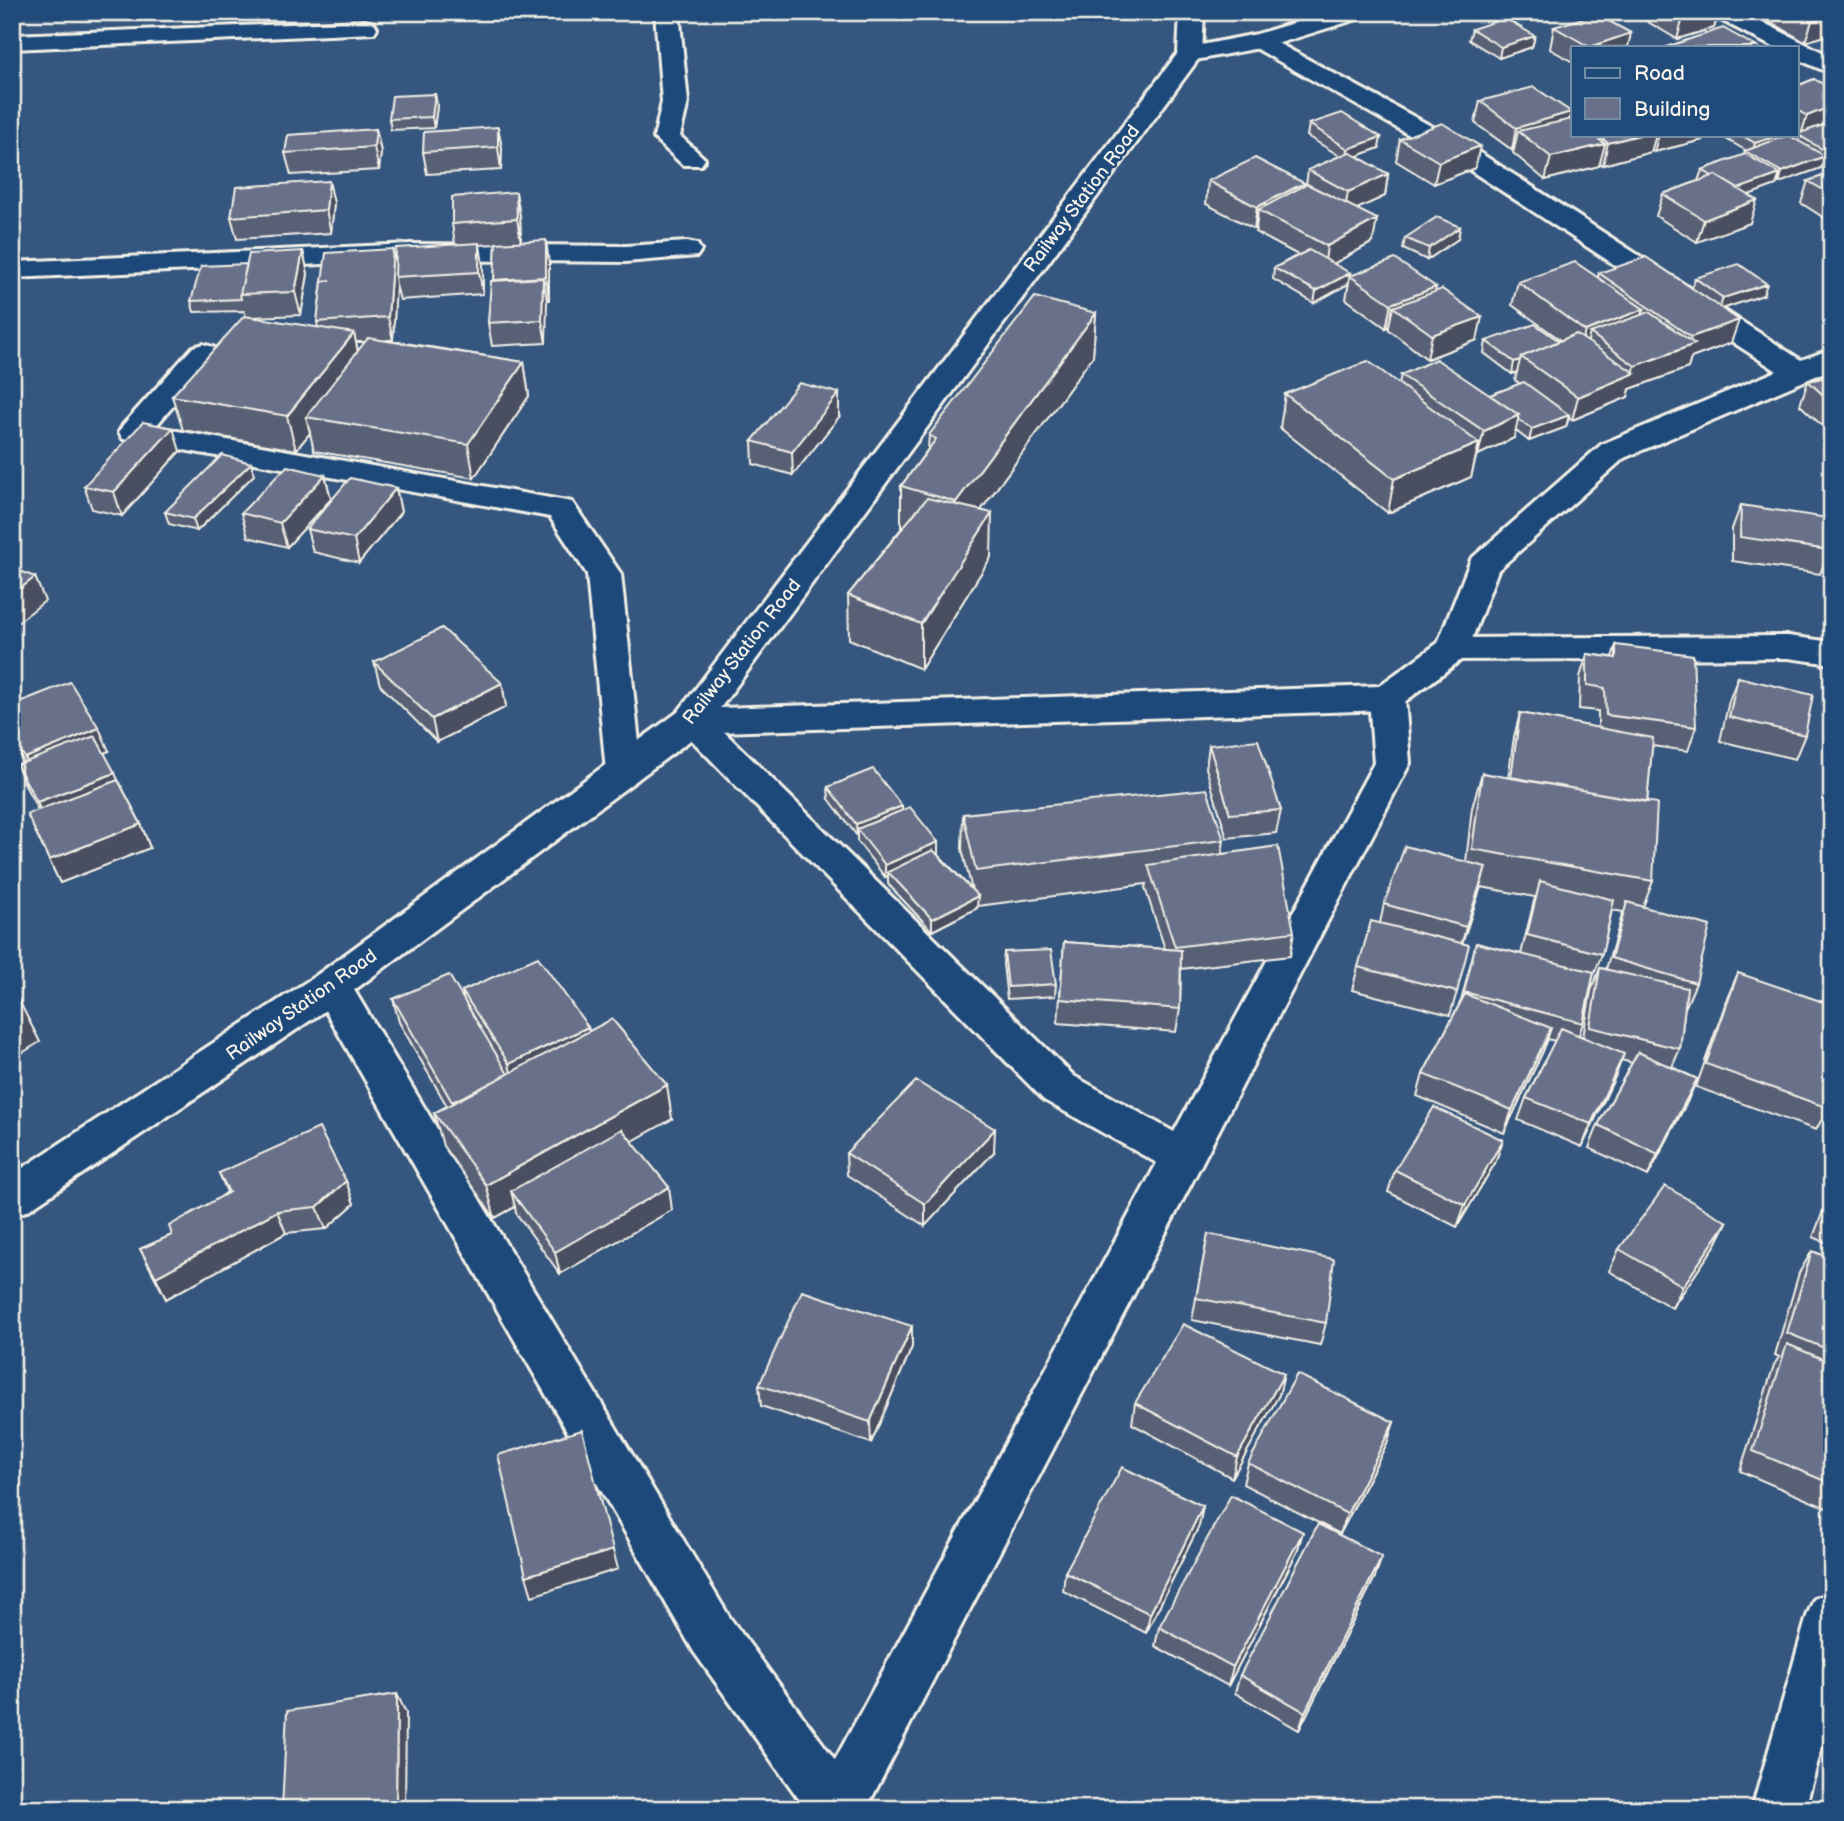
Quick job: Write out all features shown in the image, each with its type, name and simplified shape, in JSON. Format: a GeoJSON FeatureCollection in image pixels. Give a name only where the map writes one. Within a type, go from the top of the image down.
{"type":"FeatureCollection","features":[{"type":"Feature","properties":{"kind":"street"},"geometry":{"type":"LineString","coordinates":[[667,12],[675,102],[667,138],[692,159]]}},
{"type":"Feature","properties":{"kind":"street"},"geometry":{"type":"LineString","coordinates":[[1192,12],[1190,54],[1261,41],[1356,12]]}},
{"type":"Feature","properties":{"kind":"street"},"geometry":{"type":"LineString","coordinates":[[1723,12],[1789,46]]}},
{"type":"Feature","properties":{"kind":"street"},"geometry":{"type":"LineString","coordinates":[[12,43],[256,23],[366,28]]}},
{"type":"Feature","properties":{"kind":"street"},"geometry":{"type":"LineString","coordinates":[[1798,49],[1820,39]]}},
{"type":"Feature","properties":{"kind":"street"},"geometry":{"type":"LineString","coordinates":[[1261,41],[1468,157],[1799,372]]}},
{"type":"Feature","properties":{"kind":"street"},"geometry":{"type":"LineString","coordinates":[[1798,50],[1832,67]]}},
{"type":"Feature","properties":{"kind":"street","name":"Railway Station Road"},"geometry":{"type":"LineString","coordinates":[[12,1198],[331,986],[691,721],[1019,279],[1190,54]]}},
{"type":"Feature","properties":{"kind":"street"},"geometry":{"type":"LineString","coordinates":[[12,270],[411,253],[626,254],[687,250]]}},
{"type":"Feature","properties":{"kind":"street"},"geometry":{"type":"LineString","coordinates":[[203,353],[134,432],[561,509],[604,574],[624,771]]}},
{"type":"Feature","properties":{"kind":"street"},"geometry":{"type":"LineString","coordinates":[[691,721],[1387,698],[1453,649],[1483,566],[1613,451],[1832,358]]}},
{"type":"Feature","properties":{"kind":"street"},"geometry":{"type":"LineString","coordinates":[[1453,649],[1774,647],[1832,653]]}},
{"type":"Feature","properties":{"kind":"street"},"geometry":{"type":"LineString","coordinates":[[331,986],[712,1635],[837,1808],[1391,763],[1387,698]]}},
{"type":"Feature","properties":{"kind":"street"},"geometry":{"type":"LineString","coordinates":[[691,721],[1059,1088],[1183,1157]]}},
{"type":"Feature","properties":{"kind":"street"},"geometry":{"type":"LineString","coordinates":[[1778,1809],[1832,1616]]}},
{"type":"Feature","properties":{"kind":"building"},"geometry":{"type":"Polygon","coordinates":[[[1673,12],[1701,12],[1683,18],[1673,12]]]}},
{"type":"Feature","properties":{"kind":"building"},"geometry":{"type":"Polygon","coordinates":[[[1797,12],[1832,12],[1832,15],[1812,21],[1797,12]]]}},
{"type":"Feature","properties":{"kind":"building"},"geometry":{"type":"Polygon","coordinates":[[[1596,14],[1631,33],[1588,46],[1554,27],[1596,14]]]}},
{"type":"Feature","properties":{"kind":"building"},"geometry":{"type":"Polygon","coordinates":[[[1505,18],[1535,36],[1501,47],[1472,29],[1505,18]]]}},
{"type":"Feature","properties":{"kind":"building"},"geometry":{"type":"Polygon","coordinates":[[[1723,28],[1755,46],[1669,46],[1723,28]]]}},
{"type":"Feature","properties":{"kind":"building"},"geometry":{"type":"Polygon","coordinates":[[[1814,79],[1832,89],[1832,106],[1807,116],[1798,111],[1798,86],[1814,79]]]}},
{"type":"Feature","properties":{"kind":"building"},"geometry":{"type":"Polygon","coordinates":[[[1534,87],[1571,112],[1516,128],[1480,101],[1534,87]]]}},
{"type":"Feature","properties":{"kind":"building"},"geometry":{"type":"Polygon","coordinates":[[[435,94],[432,117],[389,119],[392,96],[435,94]]]}},
{"type":"Feature","properties":{"kind":"building"},"geometry":{"type":"Polygon","coordinates":[[[1342,113],[1381,137],[1348,149],[1309,124],[1342,113]]]}},
{"type":"Feature","properties":{"kind":"building"},"geometry":{"type":"Polygon","coordinates":[[[1571,119],[1571,136],[1594,136],[1605,144],[1551,157],[1518,131],[1571,119]]]}},
{"type":"Feature","properties":{"kind":"building"},"geometry":{"type":"Polygon","coordinates":[[[1832,122],[1832,154],[1830,154],[1798,134],[1832,122]]]}},
{"type":"Feature","properties":{"kind":"building"},"geometry":{"type":"Polygon","coordinates":[[[1442,123],[1480,146],[1439,162],[1400,139],[1442,123]]]}},
{"type":"Feature","properties":{"kind":"building"},"geometry":{"type":"Polygon","coordinates":[[[498,127],[498,147],[423,152],[424,132],[498,127]]]}},
{"type":"Feature","properties":{"kind":"building"},"geometry":{"type":"Polygon","coordinates":[[[376,129],[374,147],[285,153],[288,135],[376,129]]]}},
{"type":"Feature","properties":{"kind":"building"},"geometry":{"type":"Polygon","coordinates":[[[1598,136],[1635,136],[1608,143],[1598,136]]]}},
{"type":"Feature","properties":{"kind":"building"},"geometry":{"type":"Polygon","coordinates":[[[1743,136],[1777,136],[1755,143],[1743,136]]]}},
{"type":"Feature","properties":{"kind":"building"},"geometry":{"type":"Polygon","coordinates":[[[1790,136],[1825,156],[1782,172],[1745,151],[1790,136]]]}},
{"type":"Feature","properties":{"kind":"building"},"geometry":{"type":"Polygon","coordinates":[[[1349,152],[1388,174],[1348,192],[1308,170],[1349,152]]]}},
{"type":"Feature","properties":{"kind":"building"},"geometry":{"type":"Polygon","coordinates":[[[1745,154],[1780,174],[1738,189],[1702,170],[1745,154]]]}},
{"type":"Feature","properties":{"kind":"building"},"geometry":{"type":"Polygon","coordinates":[[[1255,158],[1304,183],[1257,207],[1208,181],[1255,158]]]}},
{"type":"Feature","properties":{"kind":"building"},"geometry":{"type":"Polygon","coordinates":[[[1832,173],[1832,195],[1808,181],[1832,173]]]}},
{"type":"Feature","properties":{"kind":"building"},"geometry":{"type":"Polygon","coordinates":[[[1715,175],[1757,200],[1704,220],[1663,194],[1715,175]]]}},
{"type":"Feature","properties":{"kind":"building"},"geometry":{"type":"Polygon","coordinates":[[[329,181],[326,210],[231,217],[236,187],[329,181]]]}},
{"type":"Feature","properties":{"kind":"building"},"geometry":{"type":"Polygon","coordinates":[[[1307,184],[1377,219],[1327,246],[1258,210],[1307,184]]]}},
{"type":"Feature","properties":{"kind":"building"},"geometry":{"type":"Polygon","coordinates":[[[516,192],[517,219],[452,224],[452,197],[516,192]]]}},
{"type":"Feature","properties":{"kind":"building"},"geometry":{"type":"Polygon","coordinates":[[[1437,217],[1460,227],[1429,248],[1405,238],[1437,217]]]}},
{"type":"Feature","properties":{"kind":"building"},"geometry":{"type":"Polygon","coordinates":[[[546,240],[546,277],[494,280],[496,243],[546,240]]]}},
{"type":"Feature","properties":{"kind":"building"},"geometry":{"type":"Polygon","coordinates":[[[479,243],[479,272],[395,277],[396,248],[479,243]]]}},
{"type":"Feature","properties":{"kind":"building"},"geometry":{"type":"Polygon","coordinates":[[[393,249],[388,317],[317,322],[322,282],[331,280],[322,281],[326,253],[393,249]]]}},
{"type":"Feature","properties":{"kind":"building"},"geometry":{"type":"Polygon","coordinates":[[[1309,250],[1350,273],[1316,291],[1274,268],[1309,250]]]}},
{"type":"Feature","properties":{"kind":"building"},"geometry":{"type":"Polygon","coordinates":[[[303,251],[295,292],[240,294],[249,254],[303,251]]]}},
{"type":"Feature","properties":{"kind":"building"},"geometry":{"type":"Polygon","coordinates":[[[1646,257],[1739,320],[1691,337],[1599,273],[1646,257]]]}},
{"type":"Feature","properties":{"kind":"building"},"geometry":{"type":"Polygon","coordinates":[[[1395,259],[1436,287],[1391,304],[1350,276],[1395,259]]]}},
{"type":"Feature","properties":{"kind":"building"},"geometry":{"type":"Polygon","coordinates":[[[1575,262],[1644,309],[1585,331],[1518,282],[1575,262]]]}},
{"type":"Feature","properties":{"kind":"building"},"geometry":{"type":"Polygon","coordinates":[[[247,264],[241,299],[191,301],[201,266],[247,264]]]}},
{"type":"Feature","properties":{"kind":"building"},"geometry":{"type":"Polygon","coordinates":[[[1739,264],[1767,284],[1723,298],[1695,278],[1739,264]]]}},
{"type":"Feature","properties":{"kind":"building"},"geometry":{"type":"Polygon","coordinates":[[[543,278],[542,320],[488,323],[491,281],[543,278]]]}},
{"type":"Feature","properties":{"kind":"building"},"geometry":{"type":"Polygon","coordinates":[[[1442,289],[1482,317],[1432,335],[1393,307],[1442,289]]]}},
{"type":"Feature","properties":{"kind":"building"},"geometry":{"type":"Polygon","coordinates":[[[1035,297],[1096,313],[956,502],[901,486],[936,439],[929,435],[1035,297]]]}},
{"type":"Feature","properties":{"kind":"building"},"geometry":{"type":"Polygon","coordinates":[[[1649,312],[1695,344],[1635,366],[1590,333],[1649,312]]]}},
{"type":"Feature","properties":{"kind":"building"},"geometry":{"type":"Polygon","coordinates":[[[244,316],[354,333],[287,416],[172,396],[244,316]]]}},
{"type":"Feature","properties":{"kind":"building"},"geometry":{"type":"Polygon","coordinates":[[[1535,324],[1559,341],[1514,362],[1486,341],[1535,324]]]}},
{"type":"Feature","properties":{"kind":"building"},"geometry":{"type":"Polygon","coordinates":[[[1576,334],[1635,373],[1578,397],[1521,357],[1576,334]]]}},
{"type":"Feature","properties":{"kind":"building"},"geometry":{"type":"Polygon","coordinates":[[[368,338],[524,362],[468,444],[306,417],[368,338]]]}},
{"type":"Feature","properties":{"kind":"building"},"geometry":{"type":"Polygon","coordinates":[[[1436,359],[1519,415],[1484,431],[1401,375],[1436,359]]]}},
{"type":"Feature","properties":{"kind":"building"},"geometry":{"type":"Polygon","coordinates":[[[1368,361],[1479,443],[1394,479],[1285,394],[1368,361]]]}},
{"type":"Feature","properties":{"kind":"building"},"geometry":{"type":"Polygon","coordinates":[[[1832,376],[1832,403],[1808,381],[1832,376]]]}},
{"type":"Feature","properties":{"kind":"building"},"geometry":{"type":"Polygon","coordinates":[[[1524,382],[1569,415],[1532,429],[1518,419],[1519,415],[1490,395],[1524,382]]]}},
{"type":"Feature","properties":{"kind":"building"},"geometry":{"type":"Polygon","coordinates":[[[799,383],[839,393],[792,452],[752,441],[799,383]]]}},
{"type":"Feature","properties":{"kind":"building"},"geometry":{"type":"Polygon","coordinates":[[[143,422],[173,428],[114,492],[84,486],[143,422]]]}},
{"type":"Feature","properties":{"kind":"building"},"geometry":{"type":"Polygon","coordinates":[[[222,455],[251,463],[193,519],[165,512],[222,455]]]}},
{"type":"Feature","properties":{"kind":"building"},"geometry":{"type":"Polygon","coordinates":[[[287,466],[325,475],[280,523],[241,513],[287,466]]]}},
{"type":"Feature","properties":{"kind":"building"},"geometry":{"type":"Polygon","coordinates":[[[350,478],[396,488],[354,539],[307,529],[350,478]]]}},
{"type":"Feature","properties":{"kind":"building"},"geometry":{"type":"Polygon","coordinates":[[[927,498],[992,513],[921,624],[848,595],[927,498]]]}},
{"type":"Feature","properties":{"kind":"building"},"geometry":{"type":"Polygon","coordinates":[[[1741,505],[1828,518],[1829,550],[1740,537],[1741,505]]]}},
{"type":"Feature","properties":{"kind":"building"},"geometry":{"type":"Polygon","coordinates":[[[12,568],[35,577],[12,595],[12,568]]]}},
{"type":"Feature","properties":{"kind":"building"},"geometry":{"type":"Polygon","coordinates":[[[442,628],[502,683],[432,719],[374,662],[442,628]]]}},
{"type":"Feature","properties":{"kind":"building"},"geometry":{"type":"Polygon","coordinates":[[[1616,645],[1693,655],[1696,727],[1606,715],[1605,688],[1587,685],[1587,654],[1616,658],[1616,645]]]}},
{"type":"Feature","properties":{"kind":"building"},"geometry":{"type":"Polygon","coordinates":[[[1738,677],[1813,695],[1805,735],[1729,717],[1738,677]]]}},
{"type":"Feature","properties":{"kind":"building"},"geometry":{"type":"Polygon","coordinates":[[[70,682],[99,728],[25,758],[12,737],[12,705],[70,682]]]}},
{"type":"Feature","properties":{"kind":"building"},"geometry":{"type":"Polygon","coordinates":[[[1520,713],[1653,738],[1647,802],[1511,777],[1520,713]]]}},
{"type":"Feature","properties":{"kind":"building"},"geometry":{"type":"Polygon","coordinates":[[[95,736],[115,773],[37,802],[17,765],[95,736]]]}},
{"type":"Feature","properties":{"kind":"building"},"geometry":{"type":"Polygon","coordinates":[[[1258,740],[1281,810],[1230,814],[1209,745],[1258,740]]]}},
{"type":"Feature","properties":{"kind":"building"},"geometry":{"type":"Polygon","coordinates":[[[873,769],[902,806],[856,824],[828,787],[873,769]]]}},
{"type":"Feature","properties":{"kind":"building"},"geometry":{"type":"Polygon","coordinates":[[[1482,773],[1657,803],[1653,881],[1472,849],[1482,773]]]}},
{"type":"Feature","properties":{"kind":"building"},"geometry":{"type":"Polygon","coordinates":[[[118,780],[141,824],[49,860],[27,814],[118,780]]]}},
{"type":"Feature","properties":{"kind":"building"},"geometry":{"type":"Polygon","coordinates":[[[1207,789],[1224,840],[976,871],[963,814],[1207,789]]]}},
{"type":"Feature","properties":{"kind":"building"},"geometry":{"type":"Polygon","coordinates":[[[910,807],[938,842],[885,865],[857,829],[910,807]]]}},
{"type":"Feature","properties":{"kind":"building"},"geometry":{"type":"Polygon","coordinates":[[[1278,846],[1294,932],[1175,947],[1148,865],[1278,846]]]}},
{"type":"Feature","properties":{"kind":"building"},"geometry":{"type":"Polygon","coordinates":[[[1405,846],[1486,867],[1466,927],[1384,904],[1405,846]]]}},
{"type":"Feature","properties":{"kind":"building"},"geometry":{"type":"Polygon","coordinates":[[[933,850],[978,896],[932,919],[888,872],[933,850]]]}},
{"type":"Feature","properties":{"kind":"building"},"geometry":{"type":"Polygon","coordinates":[[[1540,881],[1614,900],[1602,954],[1527,935],[1540,881]]]}},
{"type":"Feature","properties":{"kind":"building"},"geometry":{"type":"Polygon","coordinates":[[[1627,902],[1710,926],[1696,983],[1611,958],[1627,902]]]}},
{"type":"Feature","properties":{"kind":"building"},"geometry":{"type":"Polygon","coordinates":[[[1371,921],[1469,945],[1457,992],[1358,967],[1371,921]]]}},
{"type":"Feature","properties":{"kind":"building"},"geometry":{"type":"Polygon","coordinates":[[[1064,942],[1181,950],[1180,1009],[1060,999],[1064,942]]]}},
{"type":"Feature","properties":{"kind":"building"},"geometry":{"type":"Polygon","coordinates":[[[1476,943],[1594,972],[1583,1023],[1464,992],[1476,943]]]}},
{"type":"Feature","properties":{"kind":"building"},"geometry":{"type":"Polygon","coordinates":[[[1051,950],[1056,984],[1008,987],[1004,952],[1051,950]]]}},
{"type":"Feature","properties":{"kind":"building"},"geometry":{"type":"Polygon","coordinates":[[[538,957],[588,1027],[509,1064],[462,991],[538,957]]]}},
{"type":"Feature","properties":{"kind":"building"},"geometry":{"type":"Polygon","coordinates":[[[1600,968],[1687,988],[1680,1049],[1590,1027],[1600,968]]]}},
{"type":"Feature","properties":{"kind":"building"},"geometry":{"type":"Polygon","coordinates":[[[1738,973],[1832,1005],[1832,1095],[1828,1108],[1706,1064],[1738,973]]]}},
{"type":"Feature","properties":{"kind":"building"},"geometry":{"type":"Polygon","coordinates":[[[449,975],[508,1074],[452,1102],[393,999],[449,975]]]}},
{"type":"Feature","properties":{"kind":"building"},"geometry":{"type":"Polygon","coordinates":[[[1465,994],[1551,1028],[1512,1110],[1423,1074],[1465,994]]]}},
{"type":"Feature","properties":{"kind":"building"},"geometry":{"type":"Polygon","coordinates":[[[612,1019],[667,1085],[486,1185],[434,1113],[612,1019]]]}},
{"type":"Feature","properties":{"kind":"building"},"geometry":{"type":"Polygon","coordinates":[[[1561,1028],[1624,1054],[1591,1124],[1526,1098],[1561,1028]]]}},
{"type":"Feature","properties":{"kind":"building"},"geometry":{"type":"Polygon","coordinates":[[[1638,1052],[1697,1079],[1658,1154],[1598,1125],[1638,1052]]]}},
{"type":"Feature","properties":{"kind":"building"},"geometry":{"type":"Polygon","coordinates":[[[916,1081],[995,1129],[925,1204],[846,1153],[916,1081]]]}},
{"type":"Feature","properties":{"kind":"building"},"geometry":{"type":"Polygon","coordinates":[[[1434,1107],[1503,1140],[1465,1205],[1395,1170],[1434,1107]]]}},
{"type":"Feature","properties":{"kind":"building"},"geometry":{"type":"Polygon","coordinates":[[[319,1128],[346,1181],[317,1207],[277,1211],[156,1277],[140,1249],[172,1235],[169,1226],[229,1192],[219,1173],[319,1128]]]}},
{"type":"Feature","properties":{"kind":"building"},"geometry":{"type":"Polygon","coordinates":[[[622,1129],[669,1187],[555,1252],[511,1191],[622,1129]]]}},
{"type":"Feature","properties":{"kind":"building"},"geometry":{"type":"Polygon","coordinates":[[[1665,1186],[1727,1222],[1683,1286],[1619,1249],[1665,1186]]]}},
{"type":"Feature","properties":{"kind":"building"},"geometry":{"type":"Polygon","coordinates":[[[1832,1199],[1832,1218],[1826,1215],[1832,1199]]]}},
{"type":"Feature","properties":{"kind":"building"},"geometry":{"type":"Polygon","coordinates":[[[1208,1234],[1334,1259],[1326,1323],[1196,1298],[1208,1234]]]}},
{"type":"Feature","properties":{"kind":"building"},"geometry":{"type":"Polygon","coordinates":[[[1812,1251],[1832,1259],[1832,1351],[1787,1333],[1812,1251]]]}},
{"type":"Feature","properties":{"kind":"building"},"geometry":{"type":"Polygon","coordinates":[[[802,1291],[912,1326],[870,1422],[759,1385],[802,1291]]]}},
{"type":"Feature","properties":{"kind":"building"},"geometry":{"type":"Polygon","coordinates":[[[1183,1324],[1284,1374],[1237,1457],[1135,1403],[1183,1324]]]}},
{"type":"Feature","properties":{"kind":"building"},"geometry":{"type":"Polygon","coordinates":[[[1787,1344],[1832,1363],[1832,1484],[1753,1451],[1787,1344]]]}},
{"type":"Feature","properties":{"kind":"building"},"geometry":{"type":"Polygon","coordinates":[[[1297,1374],[1394,1422],[1347,1514],[1248,1463],[1297,1374]]]}},
{"type":"Feature","properties":{"kind":"building"},"geometry":{"type":"Polygon","coordinates":[[[582,1430],[613,1550],[526,1576],[498,1455],[582,1430]]]}},
{"type":"Feature","properties":{"kind":"building"},"geometry":{"type":"Polygon","coordinates":[[[1122,1467],[1203,1506],[1150,1614],[1065,1572],[1122,1467]]]}},
{"type":"Feature","properties":{"kind":"building"},"geometry":{"type":"Polygon","coordinates":[[[1231,1495],[1303,1532],[1233,1667],[1159,1627],[1231,1495]]]}},
{"type":"Feature","properties":{"kind":"building"},"geometry":{"type":"Polygon","coordinates":[[[1318,1524],[1382,1557],[1305,1712],[1240,1675],[1318,1524]]]}},
{"type":"Feature","properties":{"kind":"building"},"geometry":{"type":"Polygon","coordinates":[[[397,1694],[396,1809],[282,1809],[287,1711],[397,1694]]]}}]}
